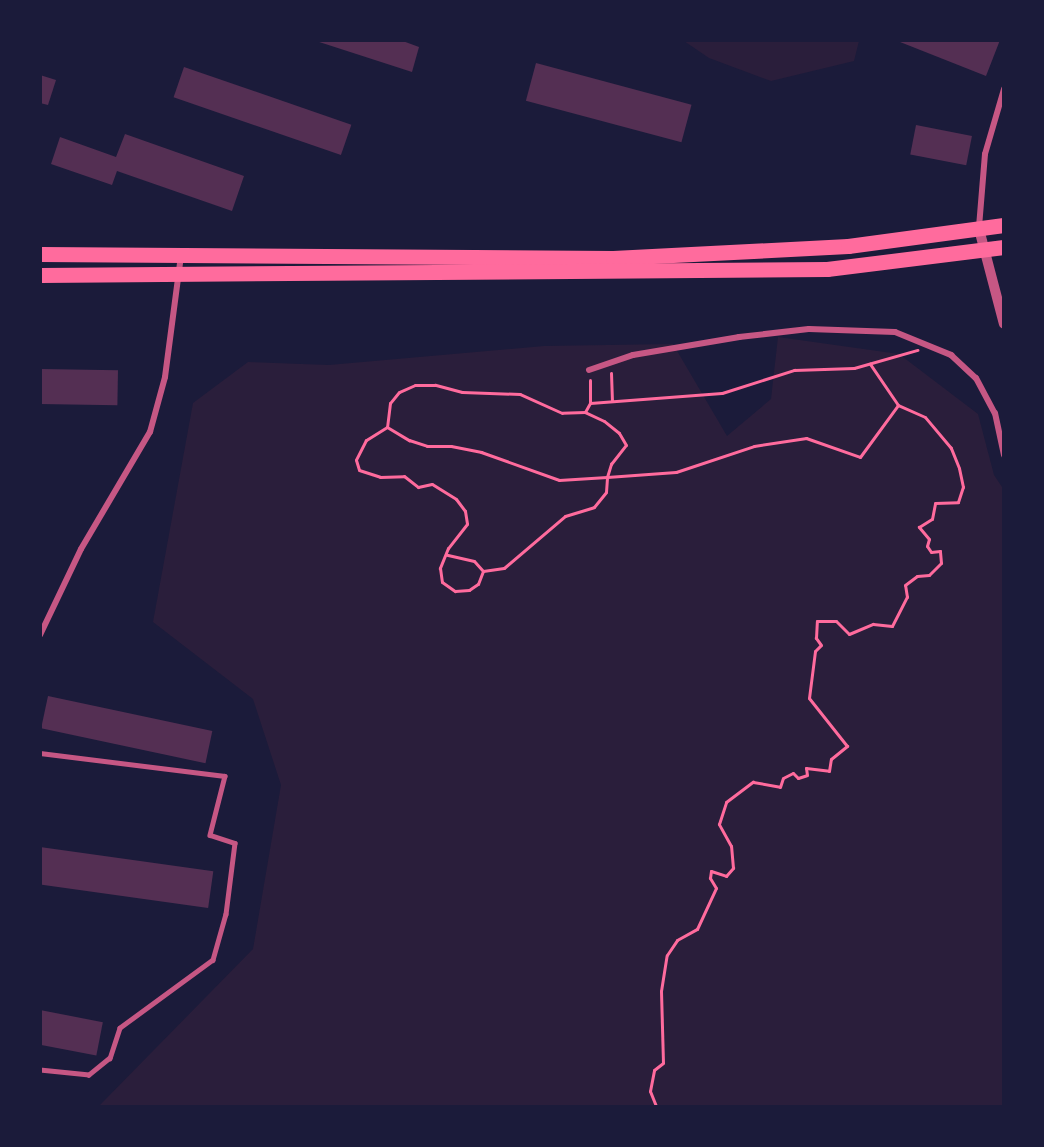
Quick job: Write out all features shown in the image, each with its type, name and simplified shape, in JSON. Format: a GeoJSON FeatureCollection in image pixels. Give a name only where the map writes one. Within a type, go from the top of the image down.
{"type":"FeatureCollection","features":[{"type":"Feature","properties":{"kind":"main road"},"geometry":{"type":"LineString","coordinates":[[40,254],[181,252],[613,258],[848,246],[1004,225]]}},
{"type":"Feature","properties":{"kind":"main road"},"geometry":{"type":"LineString","coordinates":[[40,275],[827,269],[1004,247]]}},
{"type":"Feature","properties":{"kind":"street"},"geometry":{"type":"LineString","coordinates":[[1004,89],[985,154],[979,229],[982,250],[1004,324]]}},
{"type":"Feature","properties":{"kind":"street"},"geometry":{"type":"LineString","coordinates":[[40,635],[81,549],[150,432],[165,377],[180,275],[181,252]]}},
{"type":"Feature","properties":{"kind":"street"},"geometry":{"type":"LineString","coordinates":[[590,370],[611,362],[739,337],[809,329],[894,332],[951,355],[976,378],[995,413],[1004,454]]}},
{"type":"Feature","properties":{"kind":"lane"},"geometry":{"type":"LineString","coordinates":[[40,753],[225,776],[210,835],[235,843],[225,914],[213,960],[120,1028],[110,1058],[89,1075],[40,1070]]}},
{"type":"Feature","properties":{"kind":"path"},"geometry":{"type":"LineString","coordinates":[[590,403],[722,393],[794,370],[833,370],[870,364],[915,352],[924,343]]}},
{"type":"Feature","properties":{"kind":"path"},"geometry":{"type":"LineString","coordinates":[[611,362],[612,401]]}},
{"type":"Feature","properties":{"kind":"path"},"geometry":{"type":"LineString","coordinates":[[656,1107],[650,1092],[654,1070],[663,1063],[661,991],[667,955],[677,940],[697,929],[717,888],[710,878],[711,871],[726,876],[733,868],[731,846],[719,824],[726,802],[753,782],[780,787],[783,778],[793,773],[798,778],[807,775],[806,768],[829,771],[831,759],[847,746],[810,698],[809,678],[815,651],[821,645],[816,638],[817,621],[836,621],[849,634],[873,624],[892,626],[907,597],[905,585],[917,576],[929,575],[941,562],[940,551],[931,552],[927,546],[929,539],[919,527],[932,519],[935,502],[958,502],[963,487],[960,468],[951,448],[925,417],[898,405],[870,364]]}},
{"type":"Feature","properties":{"kind":"path"},"geometry":{"type":"LineString","coordinates":[[585,412],[590,403],[590,370]]}},
{"type":"Feature","properties":{"kind":"path"},"geometry":{"type":"LineString","coordinates":[[387,427],[390,403],[399,392],[415,385],[520,394],[562,412],[585,412],[619,433],[626,445],[611,464],[606,492],[594,507],[565,516],[504,568],[483,572]]}},
{"type":"Feature","properties":{"kind":"path"},"geometry":{"type":"LineString","coordinates":[[387,427],[427,446],[452,446],[481,452],[559,480],[676,472],[754,446],[806,438],[861,457],[898,405]]}},
{"type":"Feature","properties":{"kind":"path"},"geometry":{"type":"LineString","coordinates":[[387,427],[366,440],[356,460],[358,470],[380,477],[404,477],[418,487],[432,484],[456,499],[465,511],[467,524],[448,548],[440,568],[442,582],[455,591],[469,590],[478,584],[483,572]]}},
{"type":"Feature","properties":{"kind":"path"},"geometry":{"type":"LineString","coordinates":[[447,555],[474,561],[483,572]]}},
{"type":"Feature","properties":{"kind":"shaded area"},"geometry":{"type":"Polygon","coordinates":[[[684,41],[859,41],[854,61],[771,81],[709,58],[684,41]]]}},
{"type":"Feature","properties":{"kind":"shaded area"},"geometry":{"type":"Polygon","coordinates":[[[778,337],[899,354],[978,414],[994,475],[1004,490],[1003,1106],[99,1106],[253,949],[281,785],[253,699],[153,622],[193,403],[248,362],[329,365],[544,346],[673,344],[727,436],[771,399],[778,337]]]}},
{"type":"Feature","properties":{"kind":"building"},"geometry":{"type":"Polygon","coordinates":[[[313,40],[400,40],[419,47],[412,72],[313,40]]]}},
{"type":"Feature","properties":{"kind":"building"},"geometry":{"type":"Polygon","coordinates":[[[895,40],[1000,40],[986,76],[895,40]]]}},
{"type":"Feature","properties":{"kind":"building"},"geometry":{"type":"Polygon","coordinates":[[[536,63],[692,105],[681,142],[526,101],[536,63]]]}},
{"type":"Feature","properties":{"kind":"building"},"geometry":{"type":"Polygon","coordinates":[[[184,67],[351,125],[341,155],[174,97],[184,67]]]}},
{"type":"Feature","properties":{"kind":"building"},"geometry":{"type":"Polygon","coordinates":[[[40,75],[56,80],[48,105],[40,103],[40,75]]]}},
{"type":"Feature","properties":{"kind":"building"},"geometry":{"type":"Polygon","coordinates":[[[916,125],[972,136],[966,165],[910,154],[916,125]]]}},
{"type":"Feature","properties":{"kind":"building"},"geometry":{"type":"Polygon","coordinates":[[[125,134],[244,176],[232,211],[117,171],[112,185],[51,164],[60,137],[116,157],[125,134]]]}},
{"type":"Feature","properties":{"kind":"building"},"geometry":{"type":"Polygon","coordinates":[[[40,369],[118,370],[117,405],[40,404],[40,369]]]}},
{"type":"Feature","properties":{"kind":"building"},"geometry":{"type":"Polygon","coordinates":[[[48,696],[212,731],[205,763],[41,728],[48,696]]]}},
{"type":"Feature","properties":{"kind":"building"},"geometry":{"type":"Polygon","coordinates":[[[40,847],[213,871],[208,908],[40,884],[40,847]]]}},
{"type":"Feature","properties":{"kind":"building"},"geometry":{"type":"Polygon","coordinates":[[[40,1010],[103,1022],[96,1056],[40,1045],[40,1010]]]}}]}
